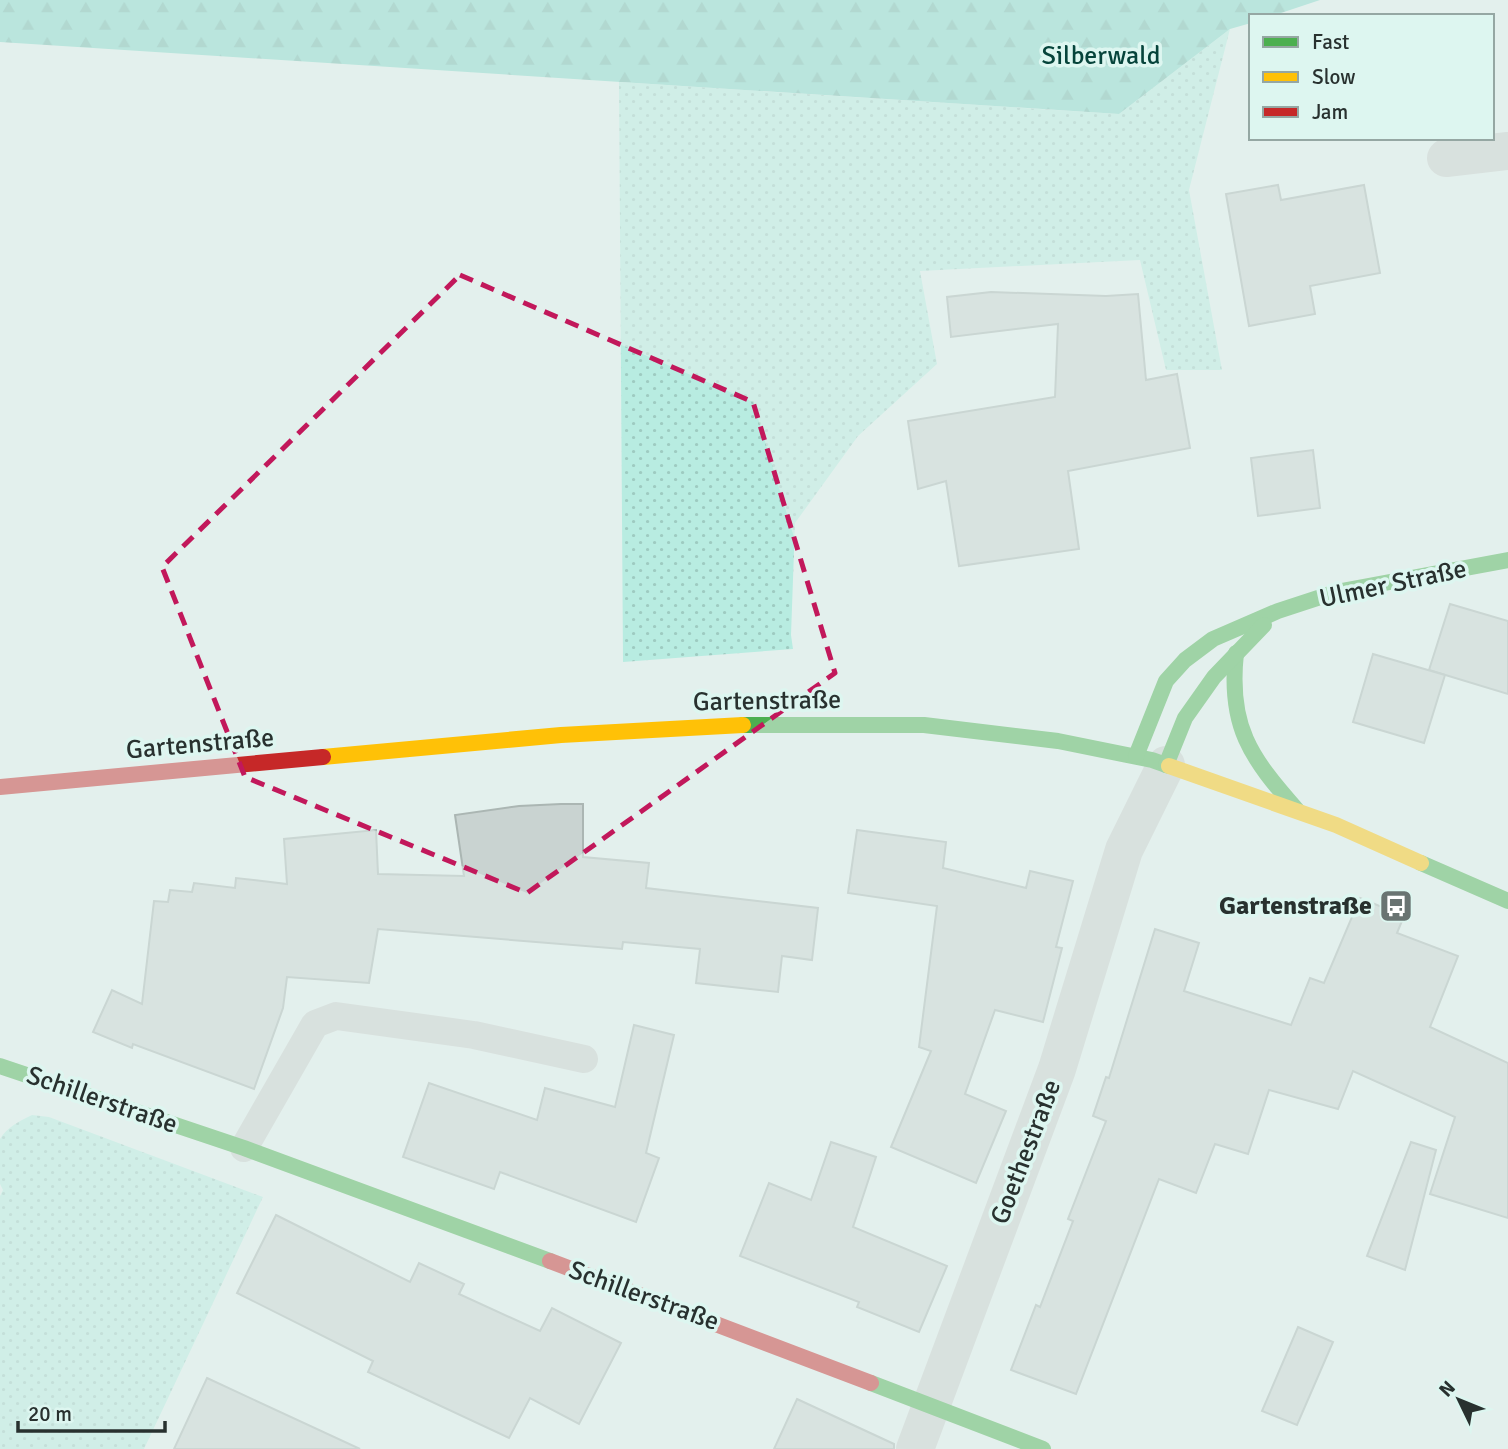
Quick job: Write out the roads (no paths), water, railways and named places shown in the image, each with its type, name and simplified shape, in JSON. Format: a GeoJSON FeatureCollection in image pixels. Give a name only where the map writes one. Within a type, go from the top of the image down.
{"type":"FeatureCollection","features":[{"type":"Feature","properties":{"kind":"main road","name":"Ulmer Straße"},"geometry":{"type":"LineString","coordinates":[[1151,760],[1166,681],[1185,660],[1213,639],[1278,611],[1336,592],[1508,560]]}},
{"type":"Feature","properties":{"kind":"main road","name":"Ulmer Straße"},"geometry":{"type":"LineString","coordinates":[[1151,760],[1214,677],[1278,611]]}},
{"type":"Feature","properties":{"kind":"main road"},"geometry":{"type":"LineString","coordinates":[[1236,653],[1232,687],[1237,719],[1251,753],[1297,810]]}},
{"type":"Feature","properties":{"kind":"main road","name":"Gartenstraße"},"geometry":{"type":"LineString","coordinates":[[0,787],[561,735],[716,725],[924,724],[1058,741],[1151,760],[1336,825],[1508,901]]}},
{"type":"Feature","properties":{"kind":"main road","name":"Schillerstraße"},"geometry":{"type":"LineString","coordinates":[[0,1066],[244,1148],[931,1404],[1043,1449]]}},
{"type":"Feature","properties":{"kind":"street"},"geometry":{"type":"LineString","coordinates":[[1446,158],[1508,151]]}},
{"type":"Feature","properties":{"kind":"street","name":"Goethestraße"},"geometry":{"type":"LineString","coordinates":[[915,1449],[1057,1069],[1151,760]]}},
{"type":"Feature","properties":{"kind":"lane"},"geometry":{"type":"LineString","coordinates":[[244,1148],[315,1024],[336,1016],[474,1035],[584,1059]]}},
{"type":"Feature","properties":{"kind":"place","name":"Gartenstraße"},"geometry":{"type":"Point","coordinates":[1396,906]}},
{"type":"Feature","properties":{"kind":"park label","name":"Silberwald"},"geometry":{"type":"Point","coordinates":[1101,56]}}]}
